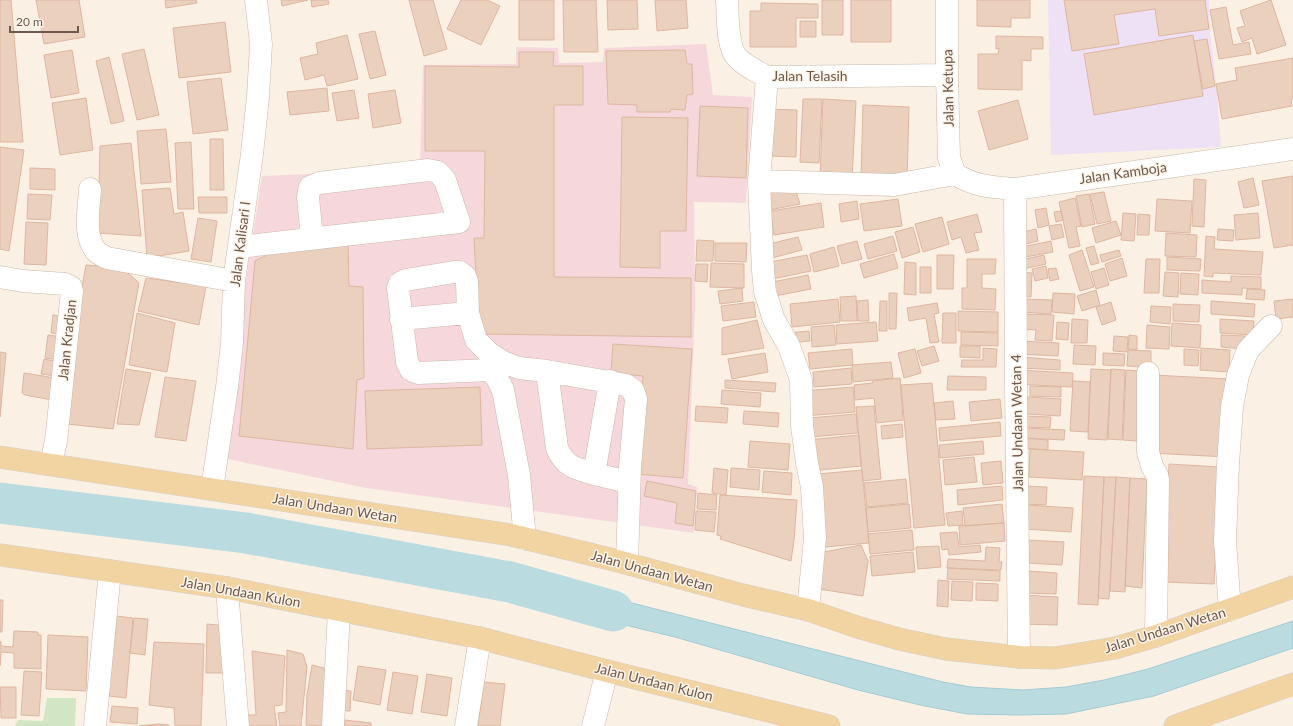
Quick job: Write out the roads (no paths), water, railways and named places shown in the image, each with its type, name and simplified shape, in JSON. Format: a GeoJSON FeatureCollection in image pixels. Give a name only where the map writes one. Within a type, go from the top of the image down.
{"type":"FeatureCollection","features":[{"type":"Feature","properties":{"kind":"main road","name":"Jalan Undaan Wetan"},"geometry":{"type":"LineString","coordinates":[[0,457],[212,488],[511,535],[627,563],[743,596],[808,610],[857,627],[899,639],[946,649],[1019,657],[1055,658],[1116,648],[1156,636],[1293,587]]}},
{"type":"Feature","properties":{"kind":"main road","name":"Jalan Undaan Kulon"},"geometry":{"type":"LineString","coordinates":[[0,555],[228,588],[480,638],[829,726]]}},
{"type":"Feature","properties":{"kind":"main road"},"geometry":{"type":"LineString","coordinates":[[1175,726],[1293,684]]}},
{"type":"Feature","properties":{"kind":"street","name":"Jalan Kalisari I"},"geometry":{"type":"LineString","coordinates":[[212,488],[227,387],[232,343],[234,281],[252,154],[258,97],[260,44],[256,0]]}},
{"type":"Feature","properties":{"kind":"street","name":"Jalan Telasih"},"geometry":{"type":"LineString","coordinates":[[727,0],[730,40],[734,54],[749,67],[767,77],[947,75]]}},
{"type":"Feature","properties":{"kind":"street","name":"Jalan Ketupa"},"geometry":{"type":"LineString","coordinates":[[948,0],[947,75],[949,158],[955,174]]}},
{"type":"Feature","properties":{"kind":"street"},"geometry":{"type":"LineString","coordinates":[[767,77],[759,181],[765,292],[774,320],[789,346],[801,380],[802,426],[812,486],[815,538],[808,610]]}},
{"type":"Feature","properties":{"kind":"street","name":"Jalan Kamboja"},"geometry":{"type":"LineString","coordinates":[[955,174],[963,179],[980,185],[1015,189],[1293,149]]}},
{"type":"Feature","properties":{"kind":"street"},"geometry":{"type":"LineString","coordinates":[[239,247],[459,222],[445,180],[438,172],[428,170],[319,183],[310,187],[308,197],[312,238]]}},
{"type":"Feature","properties":{"kind":"street"},"geometry":{"type":"LineString","coordinates":[[759,181],[894,185],[955,174]]}},
{"type":"Feature","properties":{"kind":"street"},"geometry":{"type":"LineString","coordinates":[[90,189],[88,234],[97,253],[107,258],[234,281]]}},
{"type":"Feature","properties":{"kind":"street","name":"Jalan Undaan Wetan 4"},"geometry":{"type":"LineString","coordinates":[[1015,189],[1019,657]]}},
{"type":"Feature","properties":{"kind":"street"},"geometry":{"type":"LineString","coordinates":[[525,539],[519,476],[503,390],[498,380],[497,366],[489,353],[476,340],[468,313],[467,282],[465,276],[460,272],[454,272],[406,280],[400,283],[398,288],[406,362],[411,370],[418,373],[497,366],[547,371],[610,381],[626,385],[633,390],[636,399],[629,482],[627,563]]}},
{"type":"Feature","properties":{"kind":"street","name":"Jalan Kradjan"},"geometry":{"type":"LineString","coordinates":[[0,277],[23,281],[65,284],[71,288],[72,291],[56,441],[51,464]]}},
{"type":"Feature","properties":{"kind":"street"},"geometry":{"type":"LineString","coordinates":[[401,319],[468,313]]}},
{"type":"Feature","properties":{"kind":"street"},"geometry":{"type":"LineString","coordinates":[[1230,610],[1226,541],[1228,464],[1232,407],[1238,375],[1248,350],[1271,326]]}},
{"type":"Feature","properties":{"kind":"street"},"geometry":{"type":"LineString","coordinates":[[547,371],[556,448],[560,456],[565,462],[576,468],[594,474],[629,482]]}},
{"type":"Feature","properties":{"kind":"street"},"geometry":{"type":"LineString","coordinates":[[1148,373],[1148,452],[1158,480],[1156,636]]}},
{"type":"Feature","properties":{"kind":"street"},"geometry":{"type":"LineString","coordinates":[[594,474],[610,381]]}},
{"type":"Feature","properties":{"kind":"street"},"geometry":{"type":"LineString","coordinates":[[95,726],[110,571]]}},
{"type":"Feature","properties":{"kind":"street"},"geometry":{"type":"LineString","coordinates":[[228,588],[238,726]]}},
{"type":"Feature","properties":{"kind":"street"},"geometry":{"type":"LineString","coordinates":[[333,726],[339,611]]}},
{"type":"Feature","properties":{"kind":"street"},"geometry":{"type":"LineString","coordinates":[[466,726],[480,638]]}},
{"type":"Feature","properties":{"kind":"street"},"geometry":{"type":"LineString","coordinates":[[593,726],[606,671]]}},
{"type":"Feature","properties":{"kind":"water"},"geometry":{"type":"Polygon","coordinates":[[[561,585],[943,682],[971,687],[1023,690],[1066,687],[1104,680],[1148,669],[1293,621],[1293,648],[1154,696],[1066,714],[967,714],[920,705],[858,690],[675,637],[554,608],[561,585]]]}},
{"type":"Feature","properties":{"kind":"waterway"},"geometry":{"type":"LineString","coordinates":[[0,503],[246,533],[510,582],[613,611]]}}]}
